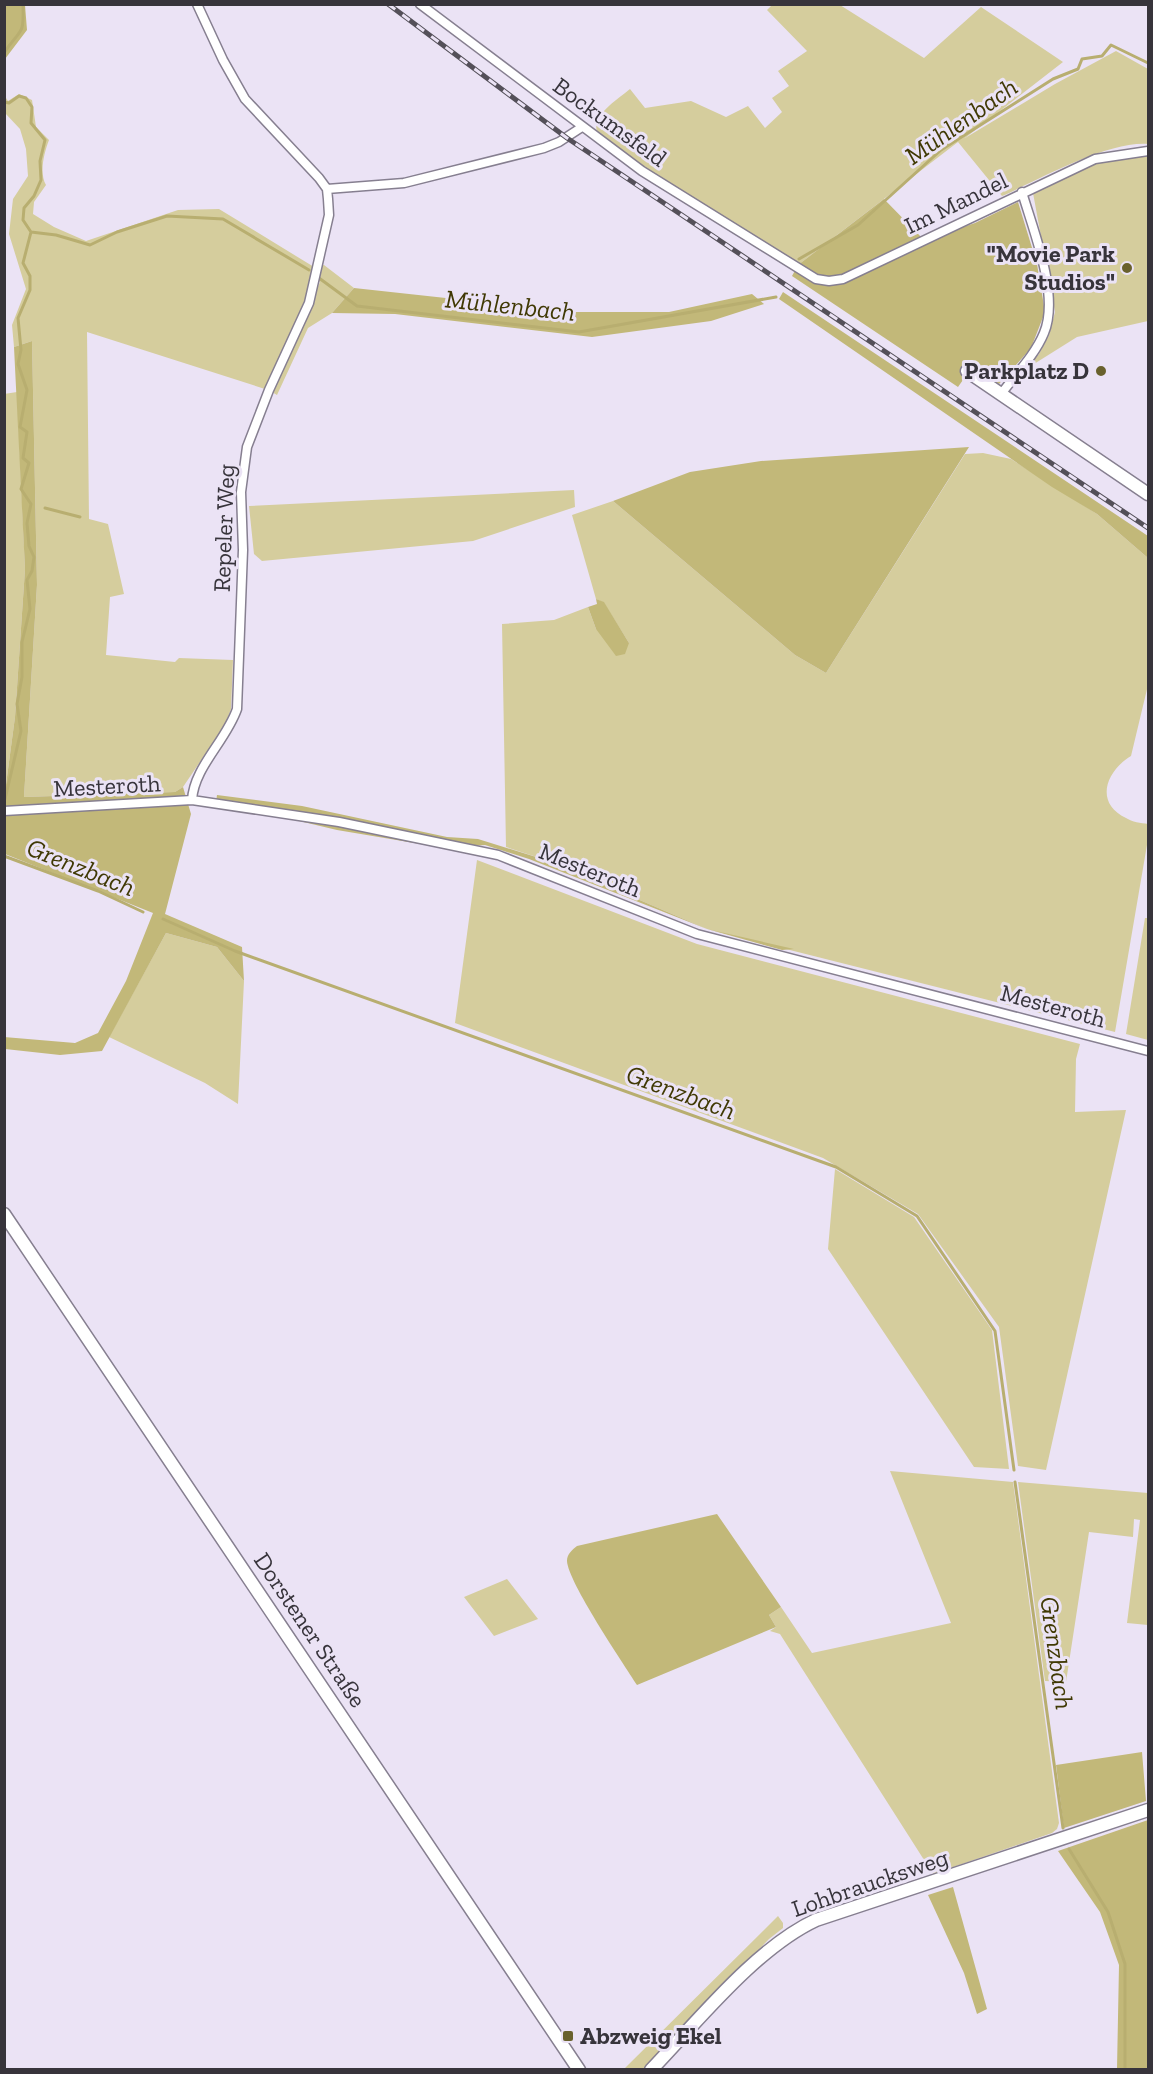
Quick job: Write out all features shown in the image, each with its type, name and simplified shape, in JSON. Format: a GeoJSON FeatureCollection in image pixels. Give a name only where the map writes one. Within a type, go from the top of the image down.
{"type":"FeatureCollection","features":[{"type":"Feature","properties":{"kind":"main road"},"geometry":{"type":"LineString","coordinates":[[967,371],[1149,494]]}},
{"type":"Feature","properties":{"kind":"main road","name":"Dorstener Straße"},"geometry":{"type":"LineString","coordinates":[[4,1214],[579,2070]]}},
{"type":"Feature","properties":{"kind":"main road","name":"Lohbraucksweg"},"geometry":{"type":"LineString","coordinates":[[651,2070],[766,1952],[791,1932],[816,1920],[1149,1810]]}},
{"type":"Feature","properties":{"kind":"street"},"geometry":{"type":"LineString","coordinates":[[197,4],[223,60],[245,99],[327,189],[337,186],[405,183],[544,148],[559,142],[582,127]]}},
{"type":"Feature","properties":{"kind":"street","name":"Bockumsfeld"},"geometry":{"type":"LineString","coordinates":[[420,4],[652,177],[786,259]]}},
{"type":"Feature","properties":{"kind":"street","name":"Im Mandel"},"geometry":{"type":"LineString","coordinates":[[786,259],[816,279],[830,281],[843,279],[1095,159],[1149,151]]}},
{"type":"Feature","properties":{"kind":"street","name":"Repeler Weg"},"geometry":{"type":"LineString","coordinates":[[192,800],[197,778],[231,728],[237,709],[243,550],[241,492],[247,447],[269,390],[309,303],[329,215],[327,189]]}},
{"type":"Feature","properties":{"kind":"street"},"geometry":{"type":"LineString","coordinates":[[1001,394],[1035,351],[1050,313],[1042,263],[1022,192]]}},
{"type":"Feature","properties":{"kind":"street","name":"Mesteroth"},"geometry":{"type":"LineString","coordinates":[[4,811],[192,800],[339,822],[498,855],[697,934],[1149,1051]]}},
{"type":"Feature","properties":{"kind":"shaded area"},"geometry":{"type":"Polygon","coordinates":[[[5,4],[25,5],[27,30],[5,59],[5,4]]]}},
{"type":"Feature","properties":{"kind":"shaded area"},"geometry":{"type":"Polygon","coordinates":[[[772,5],[840,5],[924,58],[981,7],[1063,62],[965,138],[1055,84],[1116,51],[1148,69],[1148,144],[1113,148],[1074,162],[1002,196],[958,142],[798,265],[602,140],[597,133],[596,125],[610,105],[630,89],[645,108],[691,101],[726,117],[748,106],[765,128],[782,112],[772,98],[789,86],[778,71],[807,51],[767,10],[772,5]]]}},
{"type":"Feature","properties":{"kind":"shaded area"},"geometry":{"type":"Polygon","coordinates":[[[19,94],[32,100],[36,127],[49,140],[43,169],[46,185],[34,202],[33,214],[54,227],[86,241],[178,210],[219,209],[314,267],[324,265],[354,288],[332,313],[308,328],[277,395],[272,392],[320,282],[311,275],[304,304],[265,389],[87,332],[89,519],[108,524],[124,594],[110,597],[106,655],[175,662],[179,658],[233,660],[231,709],[225,725],[183,787],[175,792],[24,797],[37,585],[32,341],[14,347],[12,325],[26,289],[9,234],[13,199],[28,176],[26,149],[20,129],[5,113],[4,95],[8,101],[19,94]]]}},
{"type":"Feature","properties":{"kind":"shaded area"},"geometry":{"type":"Polygon","coordinates":[[[1148,155],[1148,321],[1077,337],[1026,369],[1039,354],[1049,335],[1055,312],[1033,193],[1098,162],[1148,155]]]}},
{"type":"Feature","properties":{"kind":"shaded area"},"geometry":{"type":"Polygon","coordinates":[[[884,199],[924,240],[975,223],[1018,202],[1037,264],[1045,312],[1031,348],[999,384],[972,367],[958,387],[792,276],[798,265],[884,199]]]}},
{"type":"Feature","properties":{"kind":"shaded area"},"geometry":{"type":"Polygon","coordinates":[[[354,288],[574,312],[669,312],[752,294],[764,304],[711,321],[592,337],[395,314],[332,313],[354,288]]]}},
{"type":"Feature","properties":{"kind":"shaded area"},"geometry":{"type":"Polygon","coordinates":[[[783,292],[1148,536],[1148,558],[1097,514],[1052,487],[779,299],[783,292]]]}},
{"type":"Feature","properties":{"kind":"shaded area"},"geometry":{"type":"Polygon","coordinates":[[[32,341],[37,585],[24,797],[175,792],[183,787],[191,814],[165,914],[242,947],[244,981],[217,947],[166,933],[102,1051],[60,1055],[5,1049],[4,1037],[75,1043],[98,1033],[126,981],[153,913],[5,854],[5,792],[15,717],[25,569],[14,347],[32,341]]]}},
{"type":"Feature","properties":{"kind":"shaded area"},"geometry":{"type":"Polygon","coordinates":[[[17,392],[25,569],[15,717],[5,792],[4,394],[17,392]]]}},
{"type":"Feature","properties":{"kind":"shaded area"},"geometry":{"type":"Polygon","coordinates":[[[969,447],[826,673],[795,655],[613,501],[690,472],[761,461],[969,447]]]}},
{"type":"Feature","properties":{"kind":"shaded area"},"geometry":{"type":"Polygon","coordinates":[[[983,453],[1011,459],[1097,514],[1148,558],[1148,685],[1131,756],[1115,770],[1107,787],[1107,796],[1116,812],[1131,820],[1148,824],[1148,839],[1115,1032],[707,929],[549,861],[506,847],[502,624],[554,620],[588,607],[596,629],[629,643],[604,603],[596,599],[572,515],[613,501],[795,655],[826,673],[965,454],[983,453]]]}},
{"type":"Feature","properties":{"kind":"shaded area"},"geometry":{"type":"Polygon","coordinates":[[[574,490],[575,507],[473,541],[262,561],[254,554],[249,506],[574,490]]]}},
{"type":"Feature","properties":{"kind":"shaded area"},"geometry":{"type":"Polygon","coordinates":[[[596,599],[604,602],[629,643],[625,654],[616,656],[596,629],[588,607],[597,604],[596,599]]]}},
{"type":"Feature","properties":{"kind":"shaded area"},"geometry":{"type":"Polygon","coordinates":[[[217,795],[302,806],[447,837],[478,839],[549,861],[707,929],[529,859],[485,845],[444,848],[337,830],[240,807],[215,809],[217,795]]]}},
{"type":"Feature","properties":{"kind":"shaded area"},"geometry":{"type":"Polygon","coordinates":[[[477,860],[697,944],[1080,1044],[1076,1059],[1075,1112],[1126,1110],[1046,1470],[1018,1466],[999,1327],[918,1214],[823,1158],[455,1023],[477,860]]]}},
{"type":"Feature","properties":{"kind":"shaded area"},"geometry":{"type":"Polygon","coordinates":[[[1145,918],[1148,918],[1148,1040],[1126,1034],[1145,918]]]}},
{"type":"Feature","properties":{"kind":"shaded area"},"geometry":{"type":"Polygon","coordinates":[[[707,929],[794,949],[782,950],[707,929]]]}},
{"type":"Feature","properties":{"kind":"shaded area"},"geometry":{"type":"Polygon","coordinates":[[[166,933],[217,947],[244,981],[238,1104],[205,1083],[109,1037],[166,933]]]}},
{"type":"Feature","properties":{"kind":"shaded area"},"geometry":{"type":"Polygon","coordinates":[[[835,1169],[914,1217],[992,1330],[1009,1469],[974,1467],[828,1249],[835,1169]]]}},
{"type":"Feature","properties":{"kind":"shaded area"},"geometry":{"type":"Polygon","coordinates":[[[890,1471],[1013,1482],[1059,1823],[1057,1829],[1052,1833],[933,1874],[780,1634],[770,1631],[776,1627],[769,1615],[781,1607],[812,1653],[951,1623],[890,1471]]]}},
{"type":"Feature","properties":{"kind":"shaded area"},"geometry":{"type":"Polygon","coordinates":[[[1018,1482],[1148,1493],[1148,1625],[1127,1623],[1140,1520],[1134,1519],[1133,1537],[1089,1532],[1066,1682],[1045,1681],[1018,1482]]]}},
{"type":"Feature","properties":{"kind":"shaded area"},"geometry":{"type":"Polygon","coordinates":[[[717,1514],[781,1607],[769,1615],[776,1627],[637,1685],[576,1586],[567,1561],[568,1556],[577,1546],[717,1514]]]}},
{"type":"Feature","properties":{"kind":"shaded area"},"geometry":{"type":"Polygon","coordinates":[[[507,1579],[538,1619],[494,1636],[464,1597],[507,1579]]]}},
{"type":"Feature","properties":{"kind":"shaded area"},"geometry":{"type":"Polygon","coordinates":[[[1142,1752],[1146,1801],[1064,1828],[1056,1765],[1142,1752]]]}},
{"type":"Feature","properties":{"kind":"shaded area"},"geometry":{"type":"Polygon","coordinates":[[[1148,1820],[1148,2069],[1117,2069],[1119,1965],[1100,1912],[1058,1851],[1148,1820]]]}},
{"type":"Feature","properties":{"kind":"shaded area"},"geometry":{"type":"Polygon","coordinates":[[[953,1887],[987,2009],[977,2014],[964,1973],[928,1895],[953,1887]]]}},
{"type":"Feature","properties":{"kind":"shaded area"},"geometry":{"type":"Polygon","coordinates":[[[778,1916],[783,1923],[783,1928],[769,1939],[643,2069],[623,2070],[778,1916]]]}},
{"type":"Feature","properties":{"kind":"waterway"},"geometry":{"type":"LineString","coordinates":[[4,53],[22,28],[23,4]]}},
{"type":"Feature","properties":{"kind":"waterway","name":"Mühlenbach"},"geometry":{"type":"LineString","coordinates":[[799,259],[858,225],[941,150],[1053,79],[1078,69],[1082,59],[1102,56],[1111,45],[1148,63]]}},
{"type":"Feature","properties":{"kind":"waterway"},"geometry":{"type":"LineString","coordinates":[[4,102],[9,103],[19,96],[26,98],[32,107],[31,123],[45,140],[40,161],[41,180],[34,196],[24,208],[23,220],[31,232],[23,263],[30,276],[30,290],[18,318],[21,350],[18,364],[27,390],[20,427],[27,432],[23,458],[29,463],[21,489],[31,504],[27,523],[29,546],[34,557],[32,571],[27,580],[30,609],[22,642],[22,677],[17,704],[21,731],[5,799]]}},
{"type":"Feature","properties":{"kind":"waterway","name":"Mühlenbach"},"geometry":{"type":"LineString","coordinates":[[31,232],[56,235],[90,245],[117,232],[167,216],[223,219],[309,270]]}},
{"type":"Feature","properties":{"kind":"waterway","name":"Mühlenbach"},"geometry":{"type":"LineString","coordinates":[[319,278],[357,306],[579,332],[776,297]]}},
{"type":"Feature","properties":{"kind":"waterway"},"geometry":{"type":"LineString","coordinates":[[45,508],[80,517]]}},
{"type":"Feature","properties":{"kind":"waterway","name":"Grenzbach"},"geometry":{"type":"LineString","coordinates":[[4,856],[98,891],[143,912]]}},
{"type":"Feature","properties":{"kind":"waterway","name":"Grenzbach"},"geometry":{"type":"LineString","coordinates":[[163,919],[235,951],[836,1167],[917,1216],[995,1331],[1014,1470]]}},
{"type":"Feature","properties":{"kind":"waterway","name":"Grenzbach"},"geometry":{"type":"LineString","coordinates":[[1015,1482],[1063,1828]]}},
{"type":"Feature","properties":{"kind":"waterway","name":"Grenzbach"},"geometry":{"type":"LineString","coordinates":[[1069,1849],[1108,1912],[1125,1964],[1125,2070]]}},
{"type":"Feature","properties":{"kind":"railway"},"geometry":{"type":"LineString","coordinates":[[388,4],[567,138],[1148,528]]}},
{"type":"Feature","properties":{"kind":"place","name":"\"Movie Park Studios\""},"geometry":{"type":"Point","coordinates":[1127,268]}},
{"type":"Feature","properties":{"kind":"place","name":"Parkplatz D"},"geometry":{"type":"Point","coordinates":[1101,371]}},
{"type":"Feature","properties":{"kind":"place","name":"Abzweig Ekel"},"geometry":{"type":"Point","coordinates":[568,2036]}}]}
